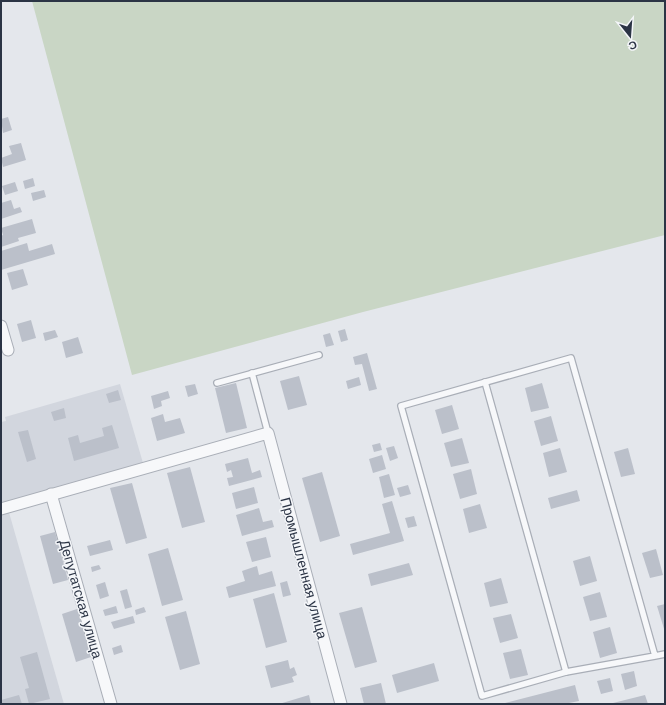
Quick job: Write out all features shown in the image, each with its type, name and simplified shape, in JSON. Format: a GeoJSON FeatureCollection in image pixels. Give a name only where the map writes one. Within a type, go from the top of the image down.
{"type":"FeatureCollection","features":[{"type":"Feature","properties":{"kind":"street"},"geometry":{"type":"LineString","coordinates":[[1,326],[8,350]]}},
{"type":"Feature","properties":{"kind":"street"},"geometry":{"type":"LineString","coordinates":[[1,509],[268,433]]}},
{"type":"Feature","properties":{"kind":"street","name":"Промышленная улица"},"geometry":{"type":"LineString","coordinates":[[268,433],[341,704]]}},
{"type":"Feature","properties":{"kind":"street","name":"Депутатская улица"},"geometry":{"type":"LineString","coordinates":[[51,494],[111,704]]}},
{"type":"Feature","properties":{"kind":"lane"},"geometry":{"type":"LineString","coordinates":[[217,383],[319,355]]}},
{"type":"Feature","properties":{"kind":"lane"},"geometry":{"type":"LineString","coordinates":[[655,656],[572,358],[401,406],[482,696],[566,672],[655,656],[665,654]]}},
{"type":"Feature","properties":{"kind":"lane"},"geometry":{"type":"LineString","coordinates":[[252,373],[268,433]]}},
{"type":"Feature","properties":{"kind":"lane"},"geometry":{"type":"LineString","coordinates":[[485,382],[566,672]]}},
{"type":"Feature","properties":{"kind":"shaded area"},"geometry":{"type":"Polygon","coordinates":[[[120,384],[143,463],[6,502],[64,704],[1,704],[1,422],[6,421],[5,417],[120,384]]]}},
{"type":"Feature","properties":{"kind":"green space"},"geometry":{"type":"Polygon","coordinates":[[[32,1],[665,1],[665,235],[363,312],[132,375],[32,1]]]}},
{"type":"Feature","properties":{"kind":"building"},"geometry":{"type":"Polygon","coordinates":[[[8,117],[12,130],[3,133],[1,119],[8,117]]]}},
{"type":"Feature","properties":{"kind":"building"},"geometry":{"type":"Polygon","coordinates":[[[21,143],[26,160],[3,167],[1,158],[12,154],[9,146],[21,143]]]}},
{"type":"Feature","properties":{"kind":"building"},"geometry":{"type":"Polygon","coordinates":[[[33,178],[35,186],[25,189],[23,181],[33,178]]]}},
{"type":"Feature","properties":{"kind":"building"},"geometry":{"type":"Polygon","coordinates":[[[15,182],[18,191],[5,195],[2,186],[15,182]]]}},
{"type":"Feature","properties":{"kind":"building"},"geometry":{"type":"Polygon","coordinates":[[[44,190],[46,197],[33,201],[31,193],[44,190]]]}},
{"type":"Feature","properties":{"kind":"building"},"geometry":{"type":"Polygon","coordinates":[[[11,200],[14,209],[20,207],[22,212],[1,219],[1,203],[11,200]]]}},
{"type":"Feature","properties":{"kind":"building"},"geometry":{"type":"Polygon","coordinates":[[[32,219],[36,233],[18,238],[19,241],[1,247],[1,236],[3,235],[1,228],[32,219]]]}},
{"type":"Feature","properties":{"kind":"building"},"geometry":{"type":"Polygon","coordinates":[[[27,243],[29,251],[52,244],[55,254],[1,270],[1,251],[27,243]]]}},
{"type":"Feature","properties":{"kind":"building"},"geometry":{"type":"Polygon","coordinates":[[[23,269],[28,285],[12,290],[7,273],[23,269]]]}},
{"type":"Feature","properties":{"kind":"building"},"geometry":{"type":"Polygon","coordinates":[[[31,320],[36,338],[22,342],[17,324],[31,320]]]}},
{"type":"Feature","properties":{"kind":"building"},"geometry":{"type":"Polygon","coordinates":[[[345,329],[348,340],[341,342],[338,331],[345,329]]]}},
{"type":"Feature","properties":{"kind":"building"},"geometry":{"type":"Polygon","coordinates":[[[55,330],[58,337],[45,341],[43,333],[55,330]]]}},
{"type":"Feature","properties":{"kind":"building"},"geometry":{"type":"Polygon","coordinates":[[[330,333],[334,345],[326,347],[323,335],[330,333]]]}},
{"type":"Feature","properties":{"kind":"building"},"geometry":{"type":"Polygon","coordinates":[[[78,337],[83,353],[66,358],[62,342],[78,337]]]}},
{"type":"Feature","properties":{"kind":"building"},"geometry":{"type":"Polygon","coordinates":[[[367,353],[377,389],[369,391],[362,364],[355,365],[353,357],[367,353]]]}},
{"type":"Feature","properties":{"kind":"building"},"geometry":{"type":"Polygon","coordinates":[[[299,376],[307,405],[288,410],[280,381],[299,376]]]}},
{"type":"Feature","properties":{"kind":"building"},"geometry":{"type":"Polygon","coordinates":[[[359,377],[361,385],[348,389],[346,381],[359,377]]]}},
{"type":"Feature","properties":{"kind":"building"},"geometry":{"type":"Polygon","coordinates":[[[236,383],[247,428],[226,433],[215,388],[236,383]]]}},
{"type":"Feature","properties":{"kind":"building"},"geometry":{"type":"Polygon","coordinates":[[[542,383],[549,408],[531,412],[525,388],[542,383]]]}},
{"type":"Feature","properties":{"kind":"building"},"geometry":{"type":"Polygon","coordinates":[[[195,384],[198,394],[188,397],[185,386],[195,384]]]}},
{"type":"Feature","properties":{"kind":"building"},"geometry":{"type":"Polygon","coordinates":[[[118,390],[121,400],[109,403],[106,394],[118,390]]]}},
{"type":"Feature","properties":{"kind":"building"},"geometry":{"type":"Polygon","coordinates":[[[168,391],[170,398],[161,401],[162,406],[154,409],[151,396],[168,391]]]}},
{"type":"Feature","properties":{"kind":"building"},"geometry":{"type":"Polygon","coordinates":[[[452,405],[459,429],[442,434],[435,410],[452,405]]]}},
{"type":"Feature","properties":{"kind":"building"},"geometry":{"type":"Polygon","coordinates":[[[64,408],[66,418],[54,421],[51,412],[64,408]]]}},
{"type":"Feature","properties":{"kind":"building"},"geometry":{"type":"Polygon","coordinates":[[[163,414],[165,422],[180,418],[185,433],[157,441],[151,418],[163,414]]]}},
{"type":"Feature","properties":{"kind":"building"},"geometry":{"type":"Polygon","coordinates":[[[551,416],[558,441],[541,446],[534,421],[551,416]]]}},
{"type":"Feature","properties":{"kind":"building"},"geometry":{"type":"Polygon","coordinates":[[[112,425],[119,448],[74,461],[68,438],[78,435],[80,443],[104,436],[102,428],[112,425]]]}},
{"type":"Feature","properties":{"kind":"building"},"geometry":{"type":"Polygon","coordinates":[[[28,430],[36,459],[27,462],[18,432],[28,430]]]}},
{"type":"Feature","properties":{"kind":"building"},"geometry":{"type":"Polygon","coordinates":[[[462,438],[469,463],[451,467],[444,443],[462,438]]]}},
{"type":"Feature","properties":{"kind":"building"},"geometry":{"type":"Polygon","coordinates":[[[380,443],[382,450],[374,452],[372,445],[380,443]]]}},
{"type":"Feature","properties":{"kind":"building"},"geometry":{"type":"Polygon","coordinates":[[[394,446],[398,458],[390,461],[386,448],[394,446]]]}},
{"type":"Feature","properties":{"kind":"building"},"geometry":{"type":"Polygon","coordinates":[[[560,448],[567,472],[549,477],[543,453],[560,448]]]}},
{"type":"Feature","properties":{"kind":"building"},"geometry":{"type":"Polygon","coordinates":[[[628,448],[635,474],[621,477],[614,452],[628,448]]]}},
{"type":"Feature","properties":{"kind":"building"},"geometry":{"type":"Polygon","coordinates":[[[382,455],[386,469],[373,473],[369,459],[382,455]]]}},
{"type":"Feature","properties":{"kind":"building"},"geometry":{"type":"Polygon","coordinates":[[[248,458],[252,473],[260,470],[262,477],[229,486],[227,478],[233,477],[231,470],[227,472],[225,464],[248,458]]]}},
{"type":"Feature","properties":{"kind":"building"},"geometry":{"type":"Polygon","coordinates":[[[190,467],[205,522],[182,528],[167,473],[190,467]]]}},
{"type":"Feature","properties":{"kind":"building"},"geometry":{"type":"Polygon","coordinates":[[[471,469],[477,494],[460,499],[453,474],[471,469]]]}},
{"type":"Feature","properties":{"kind":"building"},"geometry":{"type":"Polygon","coordinates":[[[322,472],[340,536],[320,542],[302,478],[322,472]]]}},
{"type":"Feature","properties":{"kind":"building"},"geometry":{"type":"Polygon","coordinates":[[[389,474],[395,495],[384,498],[379,477],[389,474]]]}},
{"type":"Feature","properties":{"kind":"building"},"geometry":{"type":"Polygon","coordinates":[[[132,483],[147,538],[126,544],[110,488],[132,483]]]}},
{"type":"Feature","properties":{"kind":"building"},"geometry":{"type":"Polygon","coordinates":[[[408,485],[411,494],[400,497],[397,488],[408,485]]]}},
{"type":"Feature","properties":{"kind":"building"},"geometry":{"type":"Polygon","coordinates":[[[254,487],[258,503],[236,509],[232,493],[254,487]]]}},
{"type":"Feature","properties":{"kind":"building"},"geometry":{"type":"Polygon","coordinates":[[[577,490],[580,501],[551,509],[548,498],[577,490]]]}},
{"type":"Feature","properties":{"kind":"building"},"geometry":{"type":"Polygon","coordinates":[[[392,501],[404,541],[353,555],[350,544],[390,533],[382,504],[392,501]]]}},
{"type":"Feature","properties":{"kind":"building"},"geometry":{"type":"Polygon","coordinates":[[[480,504],[487,528],[469,533],[463,509],[480,504]]]}},
{"type":"Feature","properties":{"kind":"building"},"geometry":{"type":"Polygon","coordinates":[[[259,508],[263,522],[272,520],[274,527],[242,536],[236,515],[259,508]]]}},
{"type":"Feature","properties":{"kind":"building"},"geometry":{"type":"Polygon","coordinates":[[[414,516],[417,526],[408,528],[405,518],[414,516]]]}},
{"type":"Feature","properties":{"kind":"building"},"geometry":{"type":"Polygon","coordinates":[[[55,532],[68,580],[53,584],[40,536],[55,532]]]}},
{"type":"Feature","properties":{"kind":"building"},"geometry":{"type":"Polygon","coordinates":[[[266,537],[271,557],[252,562],[246,542],[266,537]]]}},
{"type":"Feature","properties":{"kind":"building"},"geometry":{"type":"Polygon","coordinates":[[[110,540],[113,550],[90,556],[87,546],[110,540]]]}},
{"type":"Feature","properties":{"kind":"building"},"geometry":{"type":"Polygon","coordinates":[[[168,548],[183,600],[162,606],[148,554],[168,548]]]}},
{"type":"Feature","properties":{"kind":"building"},"geometry":{"type":"Polygon","coordinates":[[[656,549],[663,575],[650,578],[642,553],[656,549]]]}},
{"type":"Feature","properties":{"kind":"building"},"geometry":{"type":"Polygon","coordinates":[[[590,556],[597,581],[580,586],[573,561],[590,556]]]}},
{"type":"Feature","properties":{"kind":"building"},"geometry":{"type":"Polygon","coordinates":[[[409,563],[413,575],[371,586],[368,574],[409,563]]]}},
{"type":"Feature","properties":{"kind":"building"},"geometry":{"type":"Polygon","coordinates":[[[99,565],[101,569],[92,572],[91,567],[99,565]]]}},
{"type":"Feature","properties":{"kind":"building"},"geometry":{"type":"Polygon","coordinates":[[[257,566],[259,575],[272,571],[276,586],[229,598],[226,587],[245,581],[242,571],[257,566]]]}},
{"type":"Feature","properties":{"kind":"building"},"geometry":{"type":"Polygon","coordinates":[[[501,578],[508,603],[490,607],[484,583],[501,578]]]}},
{"type":"Feature","properties":{"kind":"building"},"geometry":{"type":"Polygon","coordinates":[[[287,581],[291,595],[283,597],[280,583],[287,581]]]}},
{"type":"Feature","properties":{"kind":"building"},"geometry":{"type":"Polygon","coordinates":[[[105,582],[109,596],[100,599],[96,585],[105,582]]]}},
{"type":"Feature","properties":{"kind":"building"},"geometry":{"type":"Polygon","coordinates":[[[127,589],[132,607],[125,609],[120,591],[127,589]]]}},
{"type":"Feature","properties":{"kind":"building"},"geometry":{"type":"Polygon","coordinates":[[[600,592],[607,617],[590,621],[583,597],[600,592]]]}},
{"type":"Feature","properties":{"kind":"building"},"geometry":{"type":"Polygon","coordinates":[[[274,593],[287,642],[266,648],[253,599],[274,593]]]}},
{"type":"Feature","properties":{"kind":"building"},"geometry":{"type":"Polygon","coordinates":[[[665,604],[665,632],[657,606],[665,604]]]}},
{"type":"Feature","properties":{"kind":"building"},"geometry":{"type":"Polygon","coordinates":[[[116,606],[118,613],[105,616],[103,610],[116,606]]]}},
{"type":"Feature","properties":{"kind":"building"},"geometry":{"type":"Polygon","coordinates":[[[144,607],[146,612],[136,615],[135,610],[144,607]]]}},
{"type":"Feature","properties":{"kind":"building"},"geometry":{"type":"Polygon","coordinates":[[[362,607],[377,662],[355,668],[339,613],[362,607]]]}},
{"type":"Feature","properties":{"kind":"building"},"geometry":{"type":"Polygon","coordinates":[[[77,609],[91,657],[76,662],[62,614],[77,609]]]}},
{"type":"Feature","properties":{"kind":"building"},"geometry":{"type":"Polygon","coordinates":[[[186,611],[200,664],[180,670],[165,617],[186,611]]]}},
{"type":"Feature","properties":{"kind":"building"},"geometry":{"type":"Polygon","coordinates":[[[511,614],[518,638],[500,643],[493,618],[511,614]]]}},
{"type":"Feature","properties":{"kind":"building"},"geometry":{"type":"Polygon","coordinates":[[[133,616],[135,623],[114,629],[111,622],[133,616]]]}},
{"type":"Feature","properties":{"kind":"building"},"geometry":{"type":"Polygon","coordinates":[[[610,627],[617,653],[600,658],[593,632],[610,627]]]}},
{"type":"Feature","properties":{"kind":"building"},"geometry":{"type":"Polygon","coordinates":[[[121,645],[123,652],[114,655],[112,648],[121,645]]]}},
{"type":"Feature","properties":{"kind":"building"},"geometry":{"type":"Polygon","coordinates":[[[521,649],[528,675],[510,679],[503,653],[521,649]]]}},
{"type":"Feature","properties":{"kind":"building"},"geometry":{"type":"Polygon","coordinates":[[[37,652],[50,699],[29,704],[25,689],[29,688],[20,657],[37,652]]]}},
{"type":"Feature","properties":{"kind":"building"},"geometry":{"type":"Polygon","coordinates":[[[288,660],[290,669],[294,667],[297,675],[292,677],[294,682],[271,688],[265,666],[288,660]]]}},
{"type":"Feature","properties":{"kind":"building"},"geometry":{"type":"Polygon","coordinates":[[[434,663],[439,681],[397,693],[392,675],[434,663]]]}},
{"type":"Feature","properties":{"kind":"building"},"geometry":{"type":"Polygon","coordinates":[[[634,671],[637,686],[625,690],[621,674],[634,671]]]}},
{"type":"Feature","properties":{"kind":"building"},"geometry":{"type":"Polygon","coordinates":[[[610,678],[613,691],[601,694],[597,681],[610,678]]]}},
{"type":"Feature","properties":{"kind":"building"},"geometry":{"type":"Polygon","coordinates":[[[381,683],[386,704],[364,704],[360,688],[381,683]]]}},
{"type":"Feature","properties":{"kind":"building"},"geometry":{"type":"Polygon","coordinates":[[[575,685],[579,701],[564,704],[501,704],[575,685]]]}},
{"type":"Feature","properties":{"kind":"building"},"geometry":{"type":"Polygon","coordinates":[[[19,695],[22,704],[1,704],[1,700],[19,695]]]}},
{"type":"Feature","properties":{"kind":"building"},"geometry":{"type":"Polygon","coordinates":[[[309,695],[311,704],[279,704],[309,695]]]}},
{"type":"Feature","properties":{"kind":"building"},"geometry":{"type":"Polygon","coordinates":[[[645,695],[648,704],[613,704],[613,703],[645,695]]]}}]}
